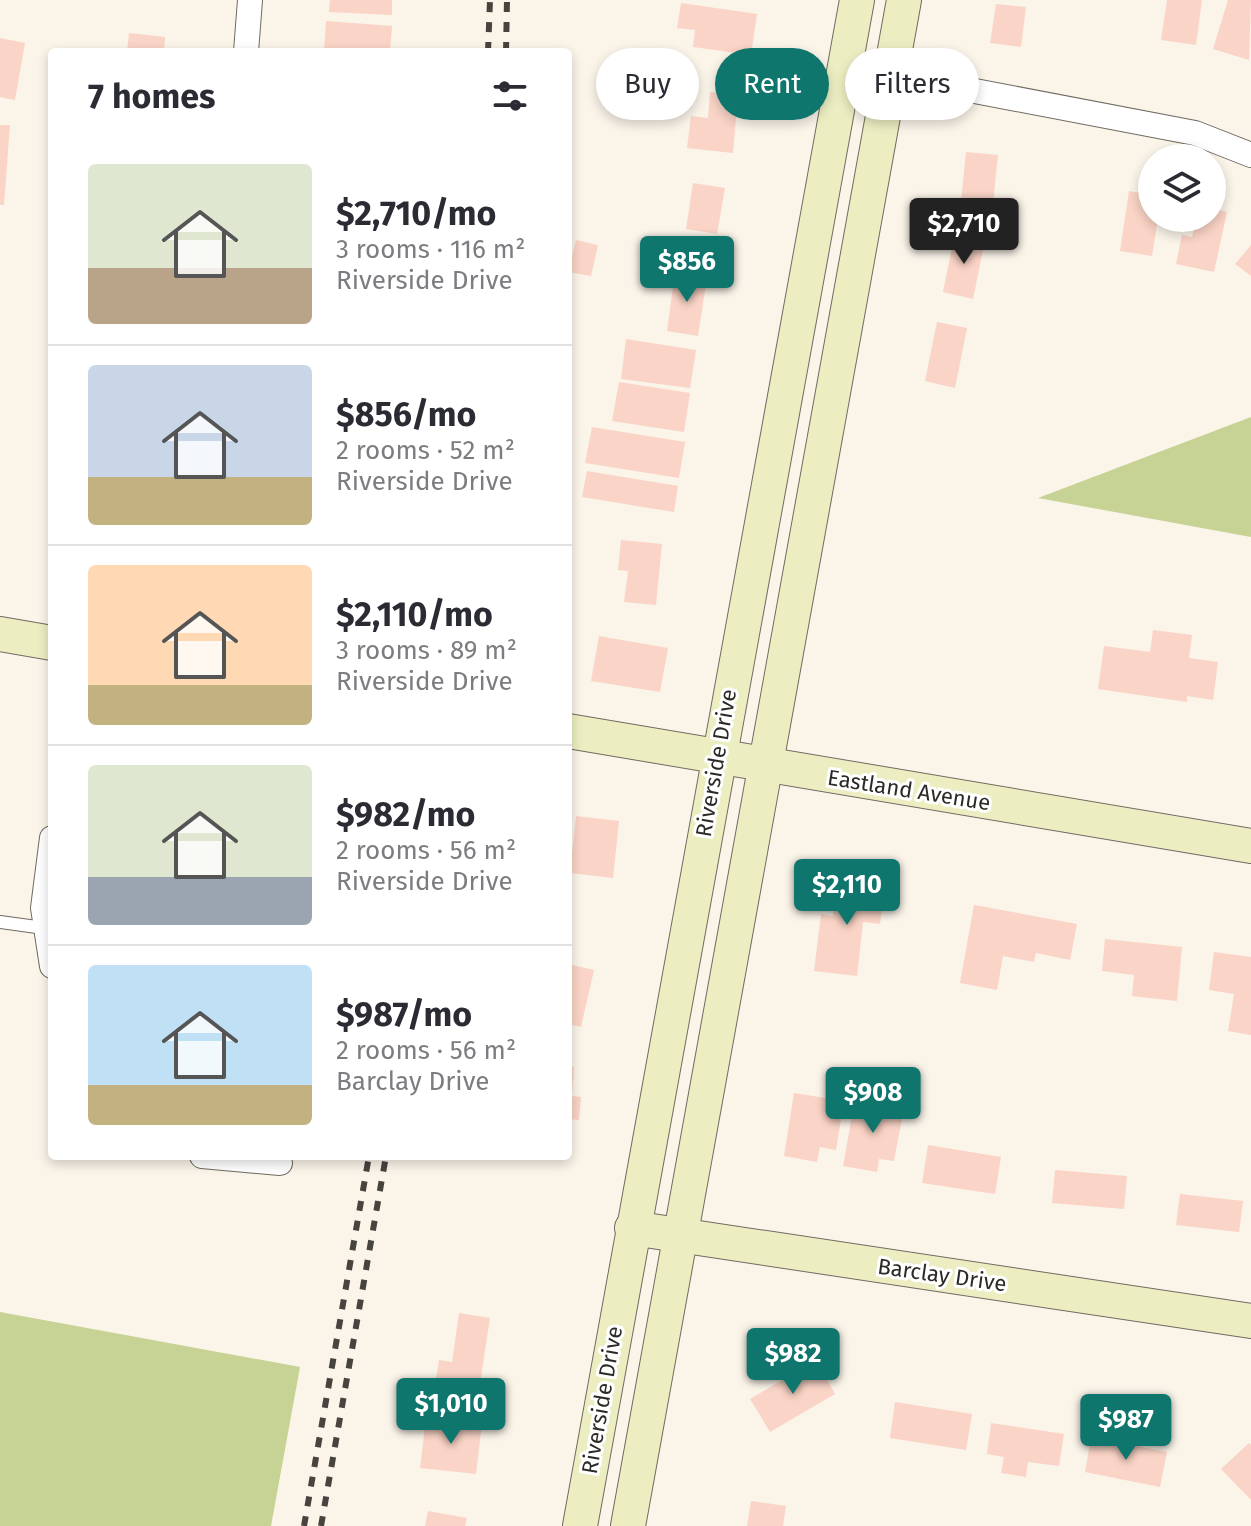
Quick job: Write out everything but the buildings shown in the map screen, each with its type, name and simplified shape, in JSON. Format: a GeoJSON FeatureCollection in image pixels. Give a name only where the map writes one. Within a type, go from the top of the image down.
{"type":"FeatureCollection","features":[{"type":"Feature","properties":{"kind":"street"},"geometry":{"type":"LineString","coordinates":[[246,48],[250,0]]}},
{"type":"Feature","properties":{"kind":"street","name":"Riverside Drive"},"geometry":{"type":"LineString","coordinates":[[848,48],[857,0]]}},
{"type":"Feature","properties":{"kind":"street"},"geometry":{"type":"LineString","coordinates":[[896,48],[904,0]]}},
{"type":"Feature","properties":{"kind":"street","name":"Riverside Drive"},"geometry":{"type":"LineString","coordinates":[[580,1526],[717,756],[845,63]]}},
{"type":"Feature","properties":{"kind":"street"},"geometry":{"type":"LineString","coordinates":[[979,92],[1195,133],[1251,155]]}},
{"type":"Feature","properties":{"kind":"street"},"geometry":{"type":"LineString","coordinates":[[628,1526],[883,120]]}},
{"type":"Feature","properties":{"kind":"street"},"geometry":{"type":"LineString","coordinates":[[0,634],[48,642]]}},
{"type":"Feature","properties":{"kind":"street","name":"Eastland Avenue"},"geometry":{"type":"LineString","coordinates":[[572,732],[1251,846]]}},
{"type":"Feature","properties":{"kind":"street"},"geometry":{"type":"LineString","coordinates":[[48,861],[44,928],[48,947]]}},
{"type":"Feature","properties":{"kind":"street"},"geometry":{"type":"LineString","coordinates":[[247,1160],[280,1163]]}},
{"type":"Feature","properties":{"kind":"street","name":"Barclay Drive"},"geometry":{"type":"LineString","coordinates":[[632,1228],[1251,1321]]}},
{"type":"Feature","properties":{"kind":"lane"},"geometry":{"type":"LineString","coordinates":[[0,922],[44,928]]}},
{"type":"Feature","properties":{"kind":"green space"},"geometry":{"type":"Polygon","coordinates":[[[1251,417],[1251,537],[1038,498],[1251,417]]]}},
{"type":"Feature","properties":{"kind":"green space"},"geometry":{"type":"Polygon","coordinates":[[[0,1312],[300,1367],[271,1526],[0,1526],[0,1312]]]}},
{"type":"Feature","properties":{"kind":"railway"},"geometry":{"type":"LineString","coordinates":[[488,48],[490,0]]}},
{"type":"Feature","properties":{"kind":"railway"},"geometry":{"type":"LineString","coordinates":[[506,48],[507,0]]}},
{"type":"Feature","properties":{"kind":"railway"},"geometry":{"type":"LineString","coordinates":[[304,1526],[368,1160]]}},
{"type":"Feature","properties":{"kind":"railway"},"geometry":{"type":"LineString","coordinates":[[321,1526],[385,1160]]}}]}
